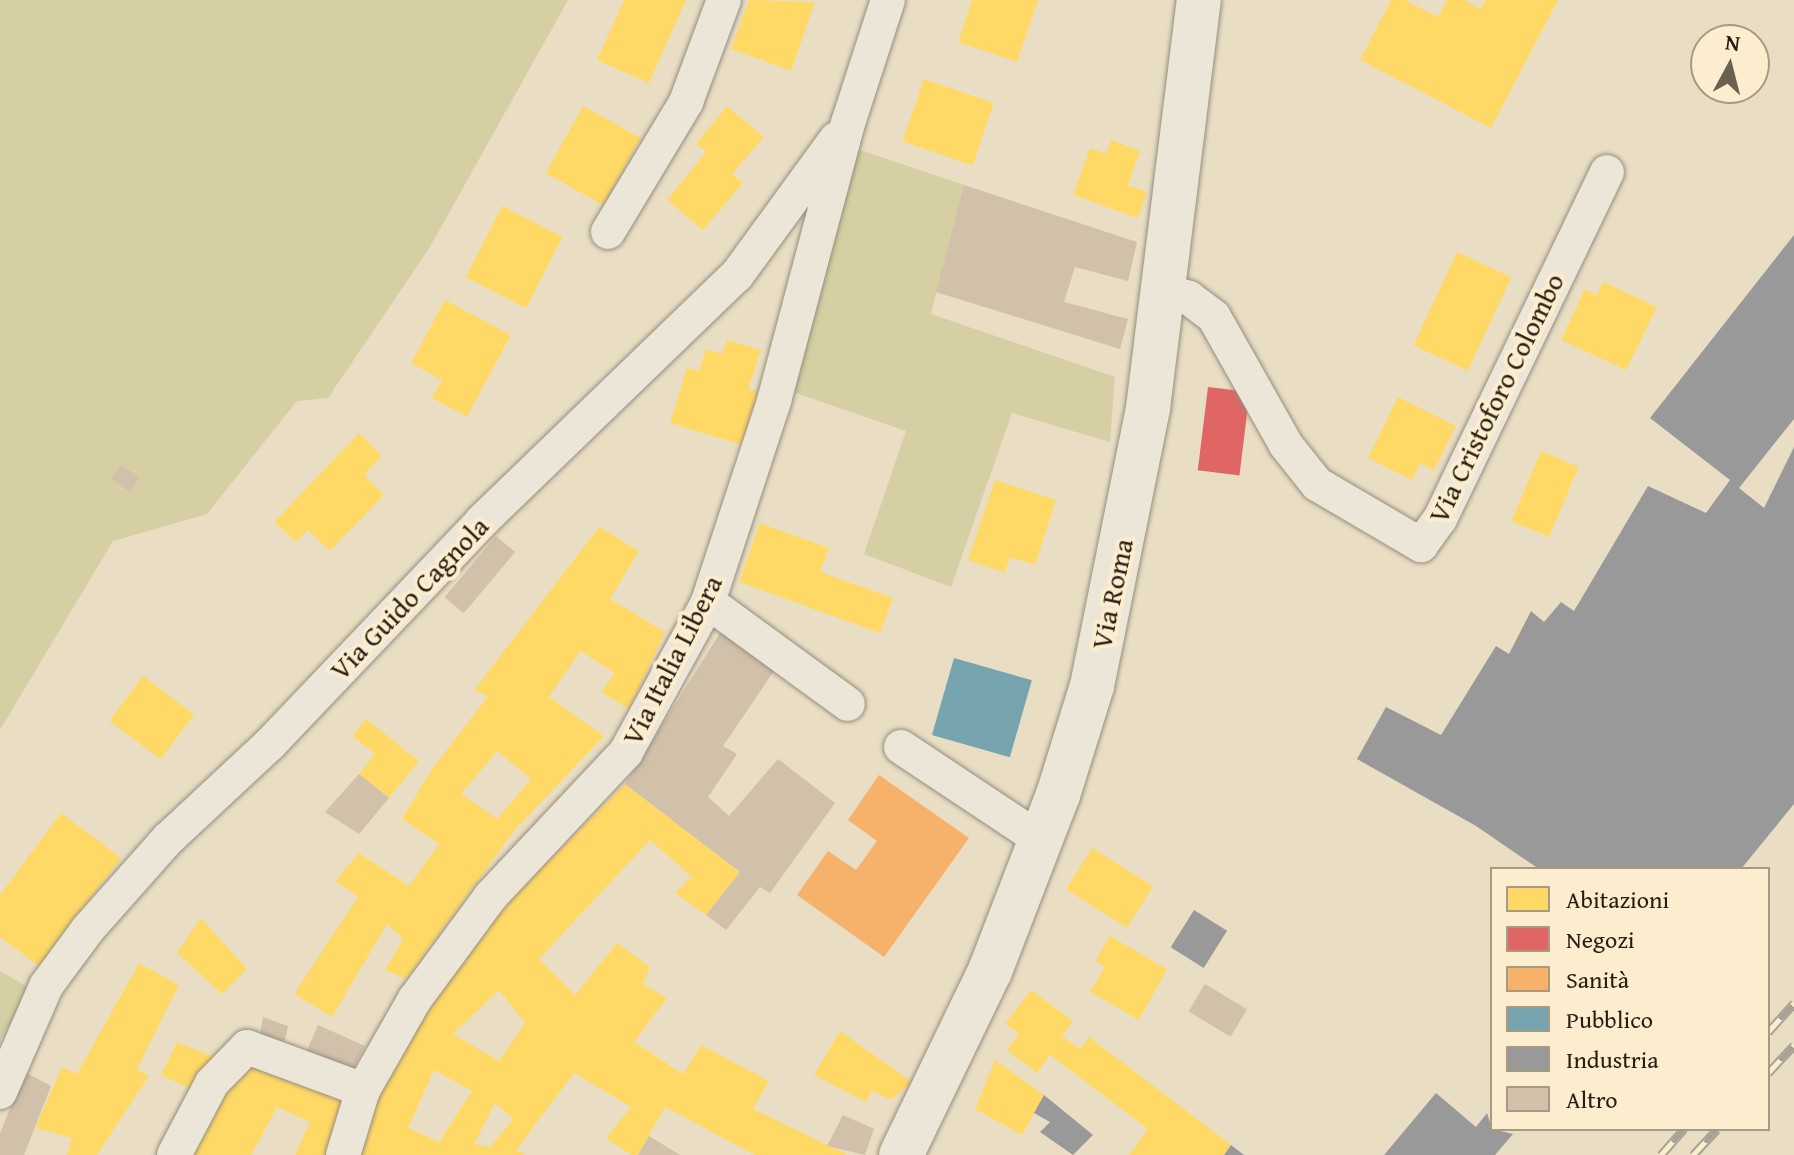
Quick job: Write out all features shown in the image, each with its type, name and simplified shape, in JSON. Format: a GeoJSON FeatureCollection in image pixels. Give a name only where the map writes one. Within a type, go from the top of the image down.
{"type":"FeatureCollection","features":[{"type":"Feature","properties":{"kind":"main road","name":"Via Roma"},"geometry":{"type":"LineString","coordinates":[[901,1155],[990,971],[1041,840],[1092,686],[1122,548],[1165,291],[1199,0]]}},
{"type":"Feature","properties":{"kind":"street"},"geometry":{"type":"LineString","coordinates":[[608,232],[686,102],[724,0]]}},
{"type":"Feature","properties":{"kind":"street","name":"Via Italia Libera"},"geometry":{"type":"LineString","coordinates":[[343,1155],[363,1090],[415,999],[491,896],[626,752],[708,602],[774,401],[848,123],[888,0]]}},
{"type":"Feature","properties":{"kind":"street","name":"Via Guido Cagnola"},"geometry":{"type":"LineString","coordinates":[[0,1092],[46,986],[88,929],[168,839],[270,744],[482,521],[737,275],[848,123]]}},
{"type":"Feature","properties":{"kind":"street","name":"Via Cristoforo Colombo"},"geometry":{"type":"LineString","coordinates":[[1165,291],[1189,298],[1214,317],[1286,445],[1317,484],[1421,545],[1440,519],[1607,172]]}},
{"type":"Feature","properties":{"kind":"street"},"geometry":{"type":"LineString","coordinates":[[708,602],[848,704]]}},
{"type":"Feature","properties":{"kind":"street"},"geometry":{"type":"LineString","coordinates":[[901,747],[1041,840]]}},
{"type":"Feature","properties":{"kind":"street"},"geometry":{"type":"LineString","coordinates":[[174,1155],[212,1083],[247,1047],[363,1090]]}},
{"type":"Feature","properties":{"kind":"shaded area"},"geometry":{"type":"Polygon","coordinates":[[[0,0],[568,0],[430,247],[328,398],[297,401],[207,514],[113,541],[0,730],[0,0]]]}},
{"type":"Feature","properties":{"kind":"shaded area"},"geometry":{"type":"Polygon","coordinates":[[[854,148],[964,185],[931,314],[1115,377],[1110,442],[1012,413],[951,587],[864,554],[906,431],[793,392],[854,148]]]}},
{"type":"Feature","properties":{"kind":"shaded area"},"geometry":{"type":"Polygon","coordinates":[[[0,971],[31,989],[0,1040],[0,971]]]}},
{"type":"Feature","properties":{"kind":"building: Abitazioni"},"geometry":{"type":"Polygon","coordinates":[[[624,0],[686,0],[649,83],[597,60],[624,0]]]}},
{"type":"Feature","properties":{"kind":"building: Abitazioni"},"geometry":{"type":"Polygon","coordinates":[[[749,0],[815,2],[791,71],[731,49],[749,0]]]}},
{"type":"Feature","properties":{"kind":"building: Abitazioni"},"geometry":{"type":"Polygon","coordinates":[[[972,0],[1038,0],[1017,62],[958,42],[972,0]]]}},
{"type":"Feature","properties":{"kind":"building: Abitazioni"},"geometry":{"type":"Polygon","coordinates":[[[1391,0],[1405,0],[1438,17],[1447,0],[1464,0],[1481,9],[1486,0],[1558,0],[1491,128],[1360,60],[1391,0]]]}},
{"type":"Feature","properties":{"kind":"building: Abitazioni"},"geometry":{"type":"Polygon","coordinates":[[[924,79],[994,103],[972,165],[903,141],[924,79]]]}},
{"type":"Feature","properties":{"kind":"building: Abitazioni"},"geometry":{"type":"Polygon","coordinates":[[[583,106],[641,138],[603,205],[546,173],[583,106]]]}},
{"type":"Feature","properties":{"kind":"building: Abitazioni"},"geometry":{"type":"Polygon","coordinates":[[[727,106],[764,137],[732,174],[743,183],[703,230],[667,200],[706,152],[696,144],[727,106]]]}},
{"type":"Feature","properties":{"kind":"building: Abitazioni"},"geometry":{"type":"Polygon","coordinates":[[[1111,140],[1140,151],[1128,185],[1147,192],[1138,218],[1073,195],[1090,148],[1106,154],[1111,140]]]}},
{"type":"Feature","properties":{"kind":"building: Abitazioni"},"geometry":{"type":"Polygon","coordinates":[[[502,206],[563,237],[526,308],[466,277],[502,206]]]}},
{"type":"Feature","properties":{"kind":"building: Abitazioni"},"geometry":{"type":"Polygon","coordinates":[[[1457,252],[1511,277],[1468,371],[1413,345],[1457,252]]]}},
{"type":"Feature","properties":{"kind":"building: Abitazioni"},"geometry":{"type":"Polygon","coordinates":[[[1603,282],[1657,307],[1626,370],[1561,340],[1585,289],[1597,295],[1603,282]]]}},
{"type":"Feature","properties":{"kind":"building: Abitazioni"},"geometry":{"type":"Polygon","coordinates":[[[445,300],[511,335],[467,417],[432,398],[442,380],[411,363],[445,300]]]}},
{"type":"Feature","properties":{"kind":"building: Abitazioni"},"geometry":{"type":"Polygon","coordinates":[[[727,340],[761,350],[748,389],[758,392],[742,445],[670,423],[687,368],[699,371],[706,349],[722,354],[727,340]]]}},
{"type":"Feature","properties":{"kind":"building: Abitazioni"},"geometry":{"type":"Polygon","coordinates":[[[1398,397],[1456,426],[1434,470],[1420,463],[1412,480],[1368,458],[1398,397]]]}},
{"type":"Feature","properties":{"kind":"building: Abitazioni"},"geometry":{"type":"Polygon","coordinates":[[[359,433],[382,456],[364,475],[384,495],[330,551],[308,530],[296,542],[274,522],[359,433]]]}},
{"type":"Feature","properties":{"kind":"building: Abitazioni"},"geometry":{"type":"Polygon","coordinates":[[[1541,451],[1579,467],[1549,537],[1511,521],[1541,451]]]}},
{"type":"Feature","properties":{"kind":"building: Abitazioni"},"geometry":{"type":"Polygon","coordinates":[[[995,480],[1056,500],[1035,565],[1010,557],[1005,573],[968,560],[995,480]]]}},
{"type":"Feature","properties":{"kind":"building: Abitazioni"},"geometry":{"type":"Polygon","coordinates":[[[760,523],[829,548],[820,572],[893,598],[880,633],[739,582],[760,523]]]}},
{"type":"Feature","properties":{"kind":"building: Abitazioni"},"geometry":{"type":"Polygon","coordinates":[[[599,527],[639,551],[610,599],[665,632],[629,709],[601,692],[615,673],[580,651],[549,697],[604,736],[514,831],[406,979],[385,970],[403,939],[387,924],[332,1017],[294,994],[358,897],[335,881],[359,853],[409,886],[439,844],[402,819],[430,772],[488,696],[474,690],[599,527]],[[497,751],[461,794],[497,819],[531,779],[497,751]]]}},
{"type":"Feature","properties":{"kind":"building: Abitazioni"},"geometry":{"type":"Polygon","coordinates":[[[143,676],[194,715],[160,759],[109,721],[143,676]]]}},
{"type":"Feature","properties":{"kind":"building: Abitazioni"},"geometry":{"type":"Polygon","coordinates":[[[366,719],[419,761],[389,798],[359,774],[375,754],[352,736],[366,719]]]}},
{"type":"Feature","properties":{"kind":"building: Abitazioni"},"geometry":{"type":"Polygon","coordinates":[[[625,784],[740,872],[706,915],[675,893],[692,877],[650,840],[539,959],[575,995],[617,943],[650,967],[643,984],[667,998],[634,1042],[683,1074],[701,1045],[769,1081],[753,1109],[848,1155],[755,1155],[665,1107],[638,1155],[631,1155],[606,1138],[631,1107],[574,1073],[516,1150],[526,1155],[356,1155],[369,1112],[416,1014],[495,914],[625,784]],[[499,990],[453,1034],[499,1061],[525,1023],[499,990]],[[434,1070],[408,1128],[439,1142],[472,1091],[434,1070]],[[495,1103],[474,1144],[490,1147],[513,1119],[495,1103]]]}},
{"type":"Feature","properties":{"kind":"building: Abitazioni"},"geometry":{"type":"Polygon","coordinates":[[[61,813],[121,858],[39,966],[0,937],[0,895],[61,813]]]}},
{"type":"Feature","properties":{"kind":"building: Abitazioni"},"geometry":{"type":"Polygon","coordinates":[[[1092,848],[1153,886],[1127,928],[1066,890],[1092,848]]]}},
{"type":"Feature","properties":{"kind":"building: Abitazioni"},"geometry":{"type":"Polygon","coordinates":[[[201,918],[247,969],[222,994],[177,953],[201,918]]]}},
{"type":"Feature","properties":{"kind":"building: Abitazioni"},"geometry":{"type":"Polygon","coordinates":[[[1110,936],[1167,969],[1139,1020],[1090,992],[1105,966],[1095,961],[1110,936]]]}},
{"type":"Feature","properties":{"kind":"building: Abitazioni"},"geometry":{"type":"Polygon","coordinates":[[[139,963],[179,985],[137,1069],[149,1076],[97,1155],[67,1155],[72,1138],[35,1128],[62,1067],[77,1074],[139,963]]]}},
{"type":"Feature","properties":{"kind":"building: Abitazioni"},"geometry":{"type":"Polygon","coordinates":[[[1031,990],[1073,1021],[1062,1036],[1080,1049],[1089,1037],[1231,1145],[1224,1155],[1129,1155],[1148,1129],[1050,1055],[1037,1073],[1007,1050],[1019,1034],[1005,1024],[1031,990]]]}},
{"type":"Feature","properties":{"kind":"building: Abitazioni"},"geometry":{"type":"Polygon","coordinates":[[[840,1031],[912,1082],[891,1100],[872,1091],[866,1102],[814,1075],[840,1031]]]}},
{"type":"Feature","properties":{"kind":"building: Abitazioni"},"geometry":{"type":"Polygon","coordinates":[[[177,1042],[214,1057],[193,1090],[161,1075],[177,1042]]]}},
{"type":"Feature","properties":{"kind":"building: Abitazioni"},"geometry":{"type":"Polygon","coordinates":[[[252,1060],[351,1096],[333,1155],[295,1155],[310,1122],[277,1107],[251,1155],[178,1155],[221,1081],[252,1060]]]}},
{"type":"Feature","properties":{"kind":"building: Abitazioni"},"geometry":{"type":"Polygon","coordinates":[[[995,1060],[1044,1095],[1022,1135],[975,1109],[995,1060]]]}},
{"type":"Feature","properties":{"kind":"building: Negozi"},"geometry":{"type":"Polygon","coordinates":[[[1208,387],[1250,392],[1239,475],[1198,470],[1208,387]]]}},
{"type":"Feature","properties":{"kind":"building: Sanità"},"geometry":{"type":"Polygon","coordinates":[[[879,775],[969,838],[884,957],[797,895],[828,851],[856,870],[877,841],[848,820],[879,775]]]}},
{"type":"Feature","properties":{"kind":"building: Pubblico"},"geometry":{"type":"Polygon","coordinates":[[[954,658],[1032,680],[1010,757],[932,735],[954,658]]]}},
{"type":"Feature","properties":{"kind":"building: Industria"},"geometry":{"type":"Polygon","coordinates":[[[1794,235],[1794,419],[1739,488],[1764,508],[1794,447],[1794,804],[1743,867],[1536,867],[1476,826],[1357,759],[1386,707],[1441,735],[1496,646],[1509,654],[1531,611],[1544,622],[1561,602],[1574,611],[1648,486],[1706,513],[1730,480],[1650,418],[1794,235]]]}},
{"type":"Feature","properties":{"kind":"building: Industria"},"geometry":{"type":"Polygon","coordinates":[[[1194,910],[1227,931],[1204,968],[1171,947],[1194,910]]]}},
{"type":"Feature","properties":{"kind":"building: Industria"},"geometry":{"type":"Polygon","coordinates":[[[1436,1093],[1476,1127],[1487,1113],[1490,1131],[1513,1134],[1495,1155],[1384,1155],[1436,1093]]]}},
{"type":"Feature","properties":{"kind":"building: Industria"},"geometry":{"type":"Polygon","coordinates":[[[1044,1095],[1093,1135],[1073,1155],[1040,1132],[1050,1122],[1034,1113],[1044,1095]]]}},
{"type":"Feature","properties":{"kind":"building: Industria"},"geometry":{"type":"Polygon","coordinates":[[[1231,1145],[1244,1155],[1224,1155],[1231,1145]]]}},
{"type":"Feature","properties":{"kind":"building: Altro"},"geometry":{"type":"Polygon","coordinates":[[[964,185],[1137,242],[1128,281],[1075,267],[1064,302],[1128,319],[1120,349],[936,292],[964,185]]]}},
{"type":"Feature","properties":{"kind":"building: Altro"},"geometry":{"type":"Polygon","coordinates":[[[121,465],[139,477],[130,491],[111,479],[121,465]]]}},
{"type":"Feature","properties":{"kind":"building: Altro"},"geometry":{"type":"Polygon","coordinates":[[[496,536],[515,552],[464,613],[445,597],[496,536]]]}},
{"type":"Feature","properties":{"kind":"building: Altro"},"geometry":{"type":"Polygon","coordinates":[[[720,633],[776,668],[723,746],[737,754],[708,797],[729,816],[778,759],[835,803],[770,893],[760,887],[726,930],[706,915],[740,872],[625,784],[720,633]]]}},
{"type":"Feature","properties":{"kind":"building: Altro"},"geometry":{"type":"Polygon","coordinates":[[[359,774],[389,798],[359,834],[325,812],[359,774]]]}},
{"type":"Feature","properties":{"kind":"building: Altro"},"geometry":{"type":"Polygon","coordinates":[[[1205,984],[1247,1009],[1231,1037],[1189,1011],[1205,984]]]}},
{"type":"Feature","properties":{"kind":"building: Altro"},"geometry":{"type":"Polygon","coordinates":[[[263,1017],[288,1026],[283,1049],[259,1040],[263,1017]]]}},
{"type":"Feature","properties":{"kind":"building: Altro"},"geometry":{"type":"Polygon","coordinates":[[[318,1025],[365,1046],[352,1071],[305,1055],[318,1025]]]}},
{"type":"Feature","properties":{"kind":"building: Altro"},"geometry":{"type":"Polygon","coordinates":[[[25,1072],[51,1086],[24,1155],[0,1155],[0,1133],[25,1072]]]}},
{"type":"Feature","properties":{"kind":"building: Altro"},"geometry":{"type":"Polygon","coordinates":[[[843,1115],[874,1129],[865,1155],[827,1146],[843,1115]]]}},
{"type":"Feature","properties":{"kind":"building: Altro"},"geometry":{"type":"Polygon","coordinates":[[[649,1136],[680,1155],[638,1155],[649,1136]]]}},
{"type":"Feature","properties":{"kind":"railway"},"geometry":{"type":"LineString","coordinates":[[1770,1030],[1794,1003]]}},
{"type":"Feature","properties":{"kind":"railway"},"geometry":{"type":"LineString","coordinates":[[1770,1071],[1794,1045]]}},
{"type":"Feature","properties":{"kind":"railway"},"geometry":{"type":"LineString","coordinates":[[1661,1155],[1682,1131]]}},
{"type":"Feature","properties":{"kind":"railway"},"geometry":{"type":"LineString","coordinates":[[1693,1155],[1715,1131]]}}]}
